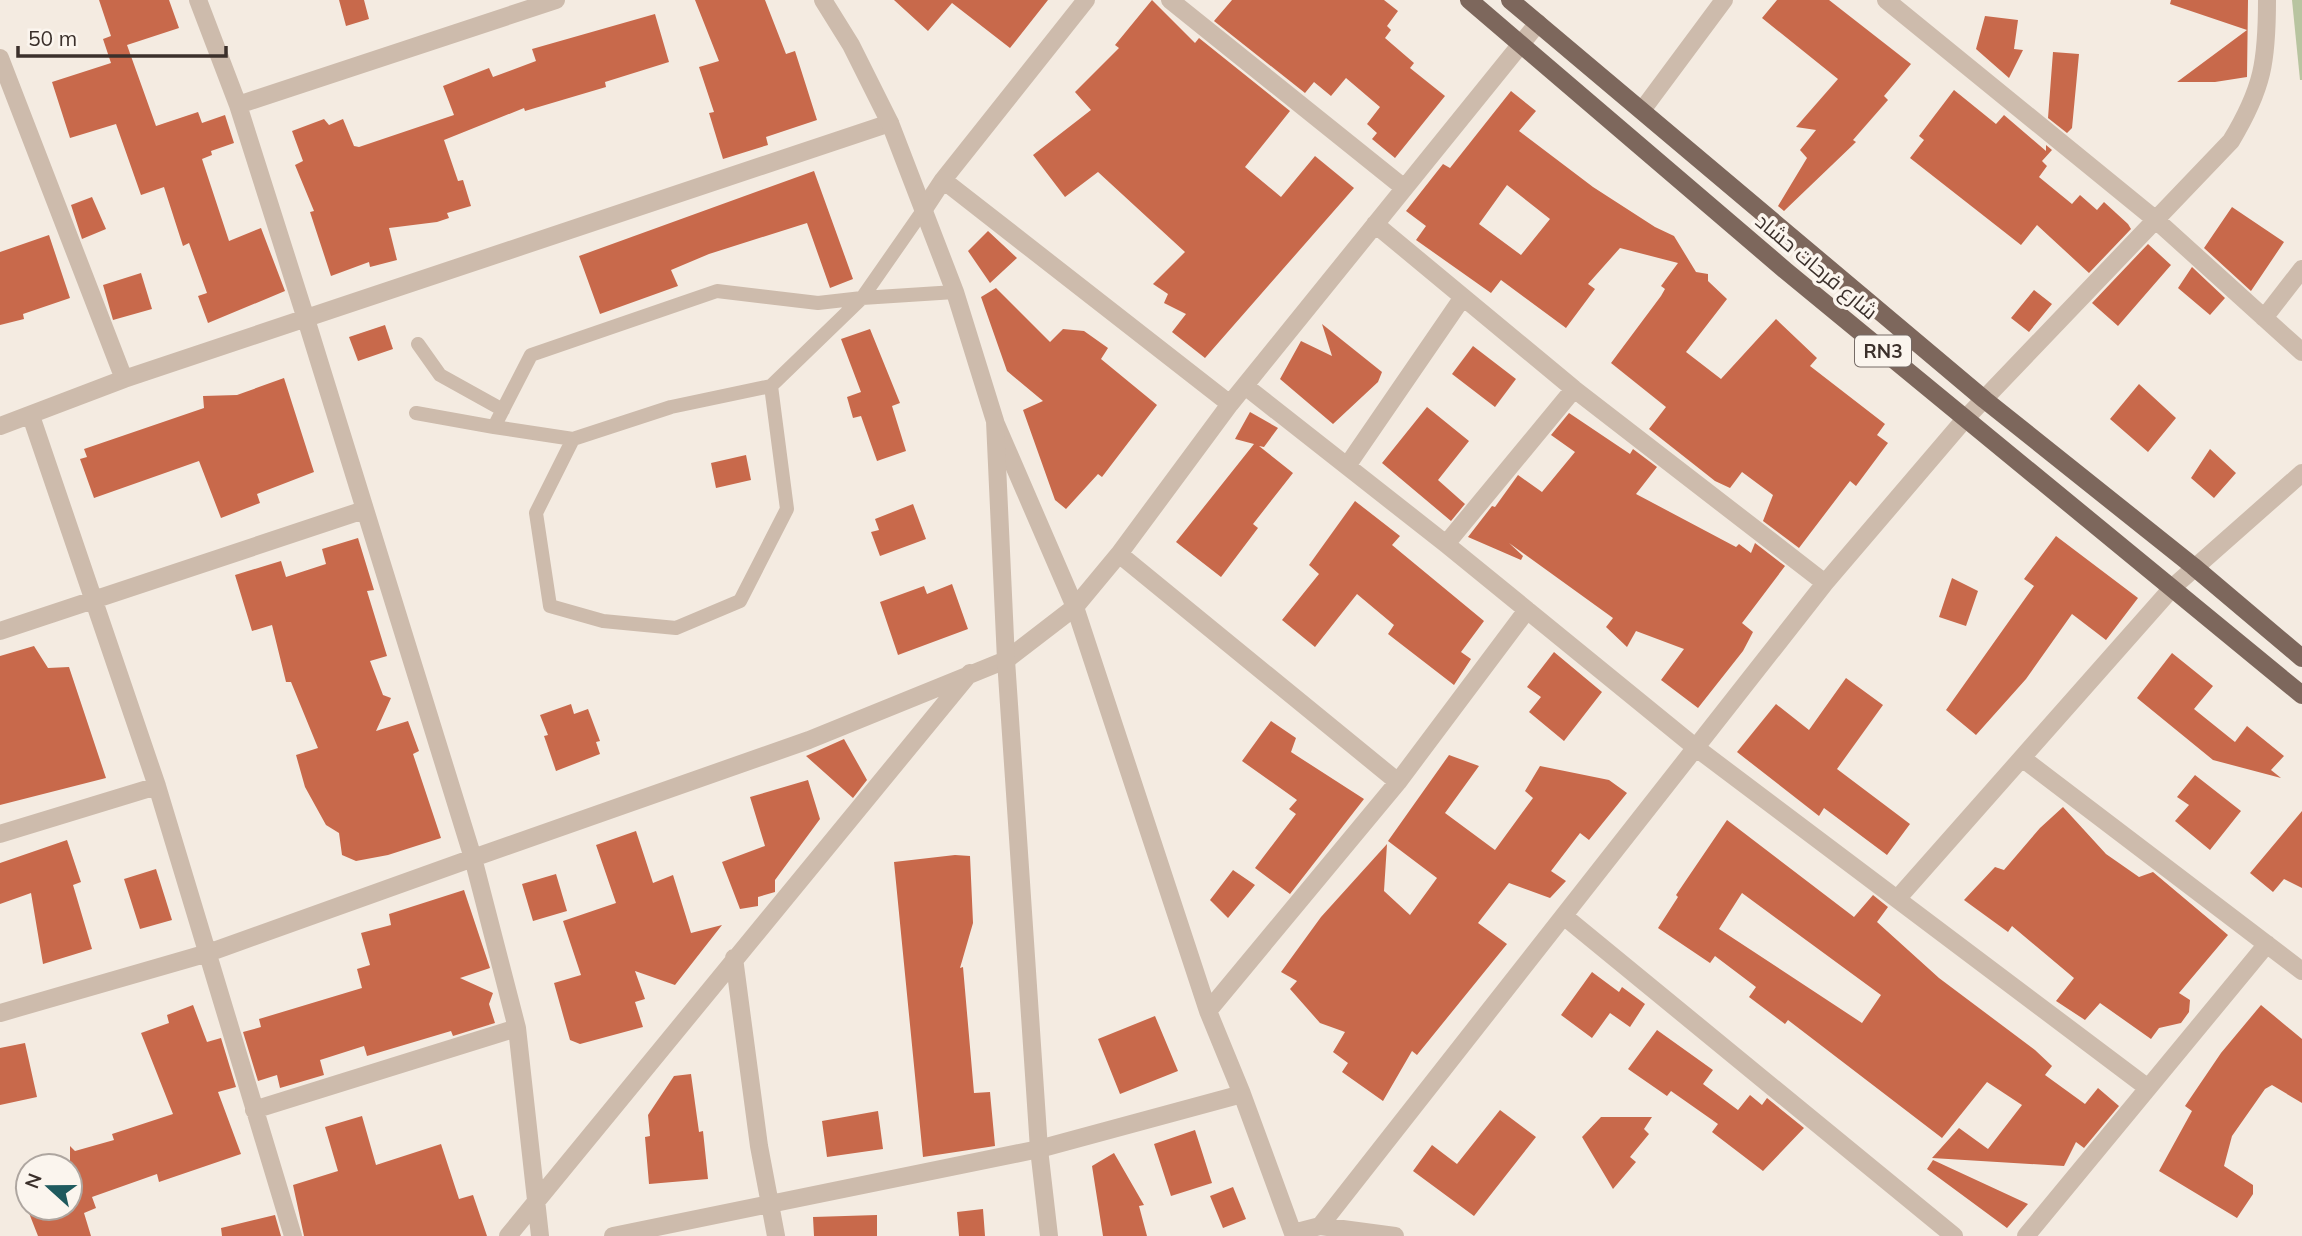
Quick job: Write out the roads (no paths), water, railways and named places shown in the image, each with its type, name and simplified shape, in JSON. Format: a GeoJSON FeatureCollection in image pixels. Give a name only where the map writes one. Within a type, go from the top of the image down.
{"type":"FeatureCollection","features":[{"type":"Feature","properties":{"kind":"main road","name":"شارع فرحات حشاد"},"geometry":{"type":"LineString","coordinates":[[1469,0],[1965,419],[2302,695]]}},
{"type":"Feature","properties":{"kind":"main road","name":"شارع فرحات حشاد"},"geometry":{"type":"LineString","coordinates":[[1510,0],[1731,183],[1985,400],[2193,566],[2302,658]]}},
{"type":"Feature","properties":{"kind":"main road"},"geometry":{"type":"LineString","coordinates":[[1713,208],[1731,183]]}},
{"type":"Feature","properties":{"kind":"street"},"geometry":{"type":"LineString","coordinates":[[198,0],[238,105],[473,858],[517,1028],[540,1236]]}},
{"type":"Feature","properties":{"kind":"street"},"geometry":{"type":"LineString","coordinates":[[238,105],[556,0]]}},
{"type":"Feature","properties":{"kind":"street"},"geometry":{"type":"LineString","coordinates":[[823,0],[851,45],[890,123],[924,209],[955,292],[995,421],[1074,607],[1208,1011],[1294,1235],[1320,1226],[1395,1236]]}},
{"type":"Feature","properties":{"kind":"street"},"geometry":{"type":"LineString","coordinates":[[924,209],[943,180],[1086,0]]}},
{"type":"Feature","properties":{"kind":"street"},"geometry":{"type":"LineString","coordinates":[[1170,0],[1403,187]]}},
{"type":"Feature","properties":{"kind":"street"},"geometry":{"type":"LineString","coordinates":[[1643,109],[1724,0]]}},
{"type":"Feature","properties":{"kind":"street"},"geometry":{"type":"LineString","coordinates":[[1886,0],[2156,220],[2302,352]]}},
{"type":"Feature","properties":{"kind":"street"},"geometry":{"type":"LineString","coordinates":[[1320,1226],[1825,583],[1965,419],[2231,141],[2258,92],[2266,55],[2267,0]]}},
{"type":"Feature","properties":{"kind":"street"},"geometry":{"type":"LineString","coordinates":[[0,1013],[208,953],[809,740],[1006,660],[1074,607],[1119,554],[1230,404],[1538,23]]}},
{"type":"Feature","properties":{"kind":"street"},"geometry":{"type":"LineString","coordinates":[[0,58],[124,379]]}},
{"type":"Feature","properties":{"kind":"street"},"geometry":{"type":"LineString","coordinates":[[0,426],[124,379],[890,123]]}},
{"type":"Feature","properties":{"kind":"street"},"geometry":{"type":"LineString","coordinates":[[943,180],[1230,404]]}},
{"type":"Feature","properties":{"kind":"street"},"geometry":{"type":"LineString","coordinates":[[1375,224],[1574,388],[1825,583]]}},
{"type":"Feature","properties":{"kind":"street"},"geometry":{"type":"LineString","coordinates":[[2264,318],[2302,269]]}},
{"type":"Feature","properties":{"kind":"street"},"geometry":{"type":"LineString","coordinates":[[1347,466],[1463,297]]}},
{"type":"Feature","properties":{"kind":"street"},"geometry":{"type":"LineString","coordinates":[[1245,386],[1446,544],[1695,747],[2148,1088]]}},
{"type":"Feature","properties":{"kind":"street"},"geometry":{"type":"LineString","coordinates":[[1446,544],[1574,388]]}},
{"type":"Feature","properties":{"kind":"street"},"geometry":{"type":"LineString","coordinates":[[31,416],[157,786],[293,1236]]}},
{"type":"Feature","properties":{"kind":"street"},"geometry":{"type":"LineString","coordinates":[[995,421],[1006,660],[1039,1149],[1049,1236]]}},
{"type":"Feature","properties":{"kind":"street"},"geometry":{"type":"LineString","coordinates":[[1898,898],[2173,587],[2193,566],[2302,473]]}},
{"type":"Feature","properties":{"kind":"street"},"geometry":{"type":"LineString","coordinates":[[0,631],[364,510]]}},
{"type":"Feature","properties":{"kind":"street"},"geometry":{"type":"LineString","coordinates":[[1119,554],[1398,782]]}},
{"type":"Feature","properties":{"kind":"street"},"geometry":{"type":"LineString","coordinates":[[1208,1011],[1398,782],[1527,610]]}},
{"type":"Feature","properties":{"kind":"street"},"geometry":{"type":"LineString","coordinates":[[508,1236],[971,672]]}},
{"type":"Feature","properties":{"kind":"street"},"geometry":{"type":"LineString","coordinates":[[2022,758],[2302,971]]}},
{"type":"Feature","properties":{"kind":"street"},"geometry":{"type":"LineString","coordinates":[[0,834],[157,786]]}},
{"type":"Feature","properties":{"kind":"street"},"geometry":{"type":"LineString","coordinates":[[1565,917],[1954,1236]]}},
{"type":"Feature","properties":{"kind":"street"},"geometry":{"type":"LineString","coordinates":[[2026,1236],[2267,944]]}},
{"type":"Feature","properties":{"kind":"street"},"geometry":{"type":"LineString","coordinates":[[734,958],[759,1146],[776,1236]]}},
{"type":"Feature","properties":{"kind":"street"},"geometry":{"type":"LineString","coordinates":[[254,1110],[517,1028]]}},
{"type":"Feature","properties":{"kind":"street"},"geometry":{"type":"LineString","coordinates":[[613,1236],[1039,1149],[1242,1094]]}},
{"type":"Feature","properties":{"kind":"lane"},"geometry":{"type":"LineString","coordinates":[[416,413],[573,439],[671,407],[771,386],[862,298],[924,209]]}},
{"type":"Feature","properties":{"kind":"lane"},"geometry":{"type":"LineString","coordinates":[[495,427],[531,355],[717,291],[818,303],[955,292]]}},
{"type":"Feature","properties":{"kind":"lane"},"geometry":{"type":"LineString","coordinates":[[418,344],[440,375],[503,410]]}},
{"type":"Feature","properties":{"kind":"lane"},"geometry":{"type":"LineString","coordinates":[[573,439],[536,513],[550,606],[603,621],[676,628],[740,601],[787,509],[771,386]]}}]}
